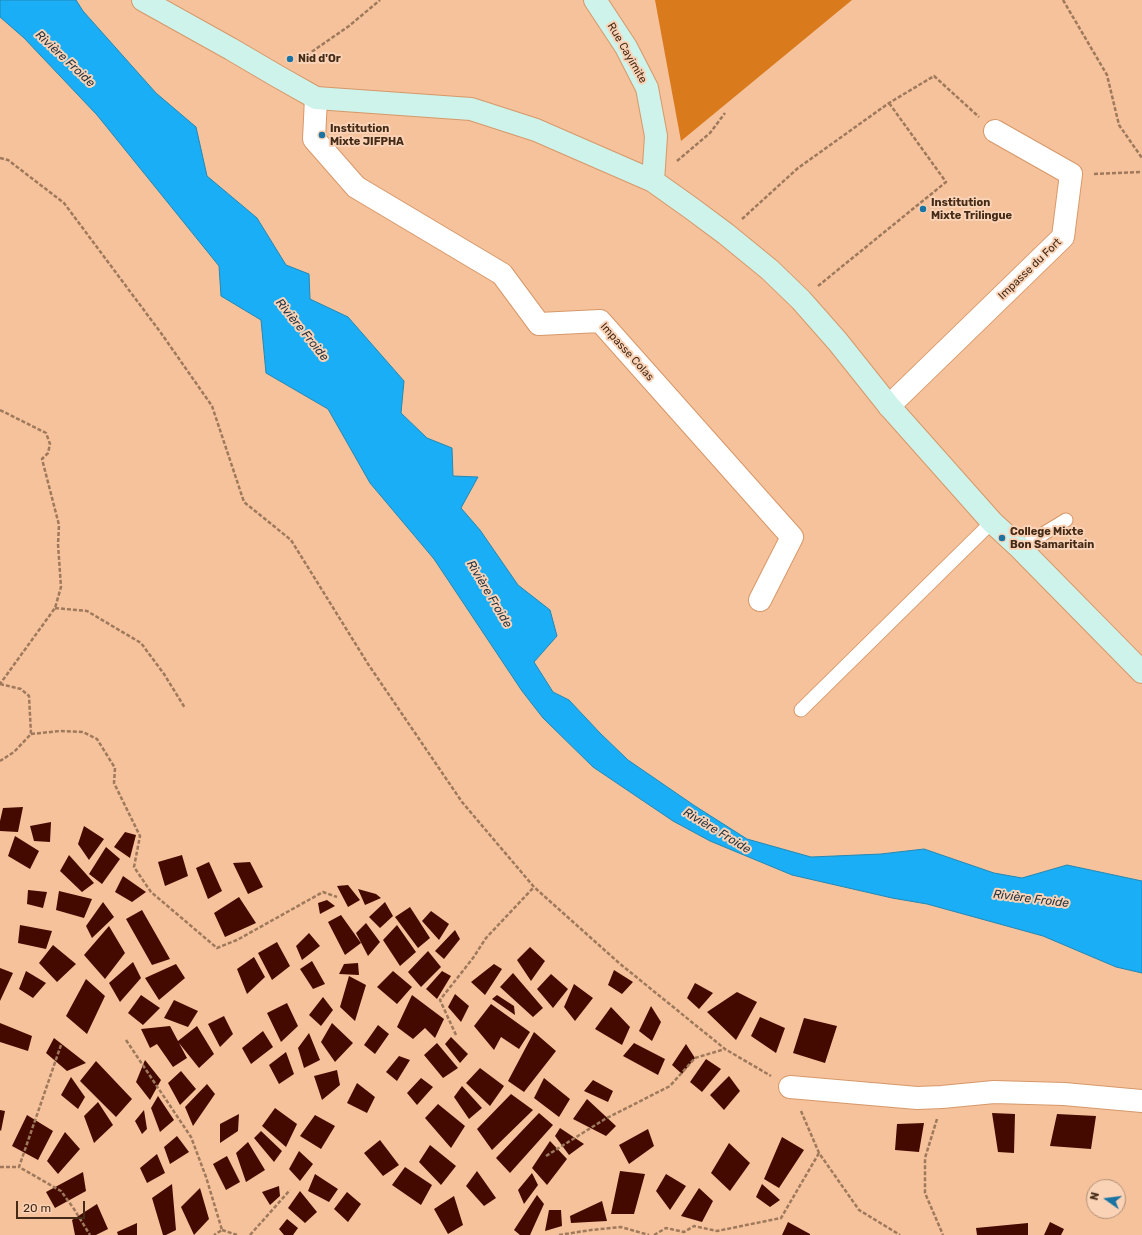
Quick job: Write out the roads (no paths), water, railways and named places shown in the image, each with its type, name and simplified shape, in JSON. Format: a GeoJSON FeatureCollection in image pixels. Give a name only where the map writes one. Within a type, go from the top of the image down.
{"type":"FeatureCollection","features":[{"type":"Feature","properties":{"kind":"street"},"geometry":{"type":"LineString","coordinates":[[143,0],[316,98],[471,109],[536,130],[653,181],[726,234],[770,270],[801,300],[838,342],[889,406],[992,522],[1020,548],[1142,672]]}},
{"type":"Feature","properties":{"kind":"street","name":"Rue Cayimite"},"geometry":{"type":"LineString","coordinates":[[595,0],[626,47],[647,88],[656,136],[653,181]]}},
{"type":"Feature","properties":{"kind":"street","name":"Impasse Colas"},"geometry":{"type":"LineString","coordinates":[[316,98],[314,139],[356,187],[502,274],[539,324],[600,321],[792,537],[760,600]]}},
{"type":"Feature","properties":{"kind":"street","name":"Impasse du Fort"},"geometry":{"type":"LineString","coordinates":[[889,406],[1063,237],[1071,174],[995,131]]}},
{"type":"Feature","properties":{"kind":"street"},"geometry":{"type":"LineString","coordinates":[[790,1087],[917,1098],[994,1092],[1064,1094],[1142,1101]]}},
{"type":"Feature","properties":{"kind":"lane"},"geometry":{"type":"LineString","coordinates":[[1020,548],[1066,520]]}},
{"type":"Feature","properties":{"kind":"lane"},"geometry":{"type":"LineString","coordinates":[[801,710],[992,522]]}},
{"type":"Feature","properties":{"kind":"water","name":"Rivière Froide"},"geometry":{"type":"Polygon","coordinates":[[[0,0],[76,0],[83,11],[156,93],[196,127],[207,176],[257,218],[286,265],[309,274],[310,299],[348,317],[404,381],[401,413],[427,438],[452,448],[453,476],[478,477],[461,508],[480,530],[518,585],[550,610],[557,636],[534,662],[553,692],[569,700],[628,760],[695,806],[747,839],[811,857],[881,854],[924,849],[994,873],[1022,878],[1067,865],[1142,881],[1142,973],[1116,967],[1043,936],[927,904],[892,898],[792,875],[710,841],[673,821],[593,767],[543,718],[522,691],[434,559],[370,483],[328,409],[266,373],[261,320],[221,296],[219,266],[97,115],[24,38],[0,17],[0,0]]]}},
{"type":"Feature","properties":{"kind":"place","name":"Nid d'Or"},"geometry":{"type":"Point","coordinates":[290,59]}},
{"type":"Feature","properties":{"kind":"place","name":"Institution Mixte JIFPHA"},"geometry":{"type":"Point","coordinates":[322,135]}},
{"type":"Feature","properties":{"kind":"place","name":"Institution Mixte Trilingue"},"geometry":{"type":"Point","coordinates":[923,209]}},
{"type":"Feature","properties":{"kind":"place","name":"College Mixte Bon Samaritain"},"geometry":{"type":"Point","coordinates":[1002,538]}}]}
